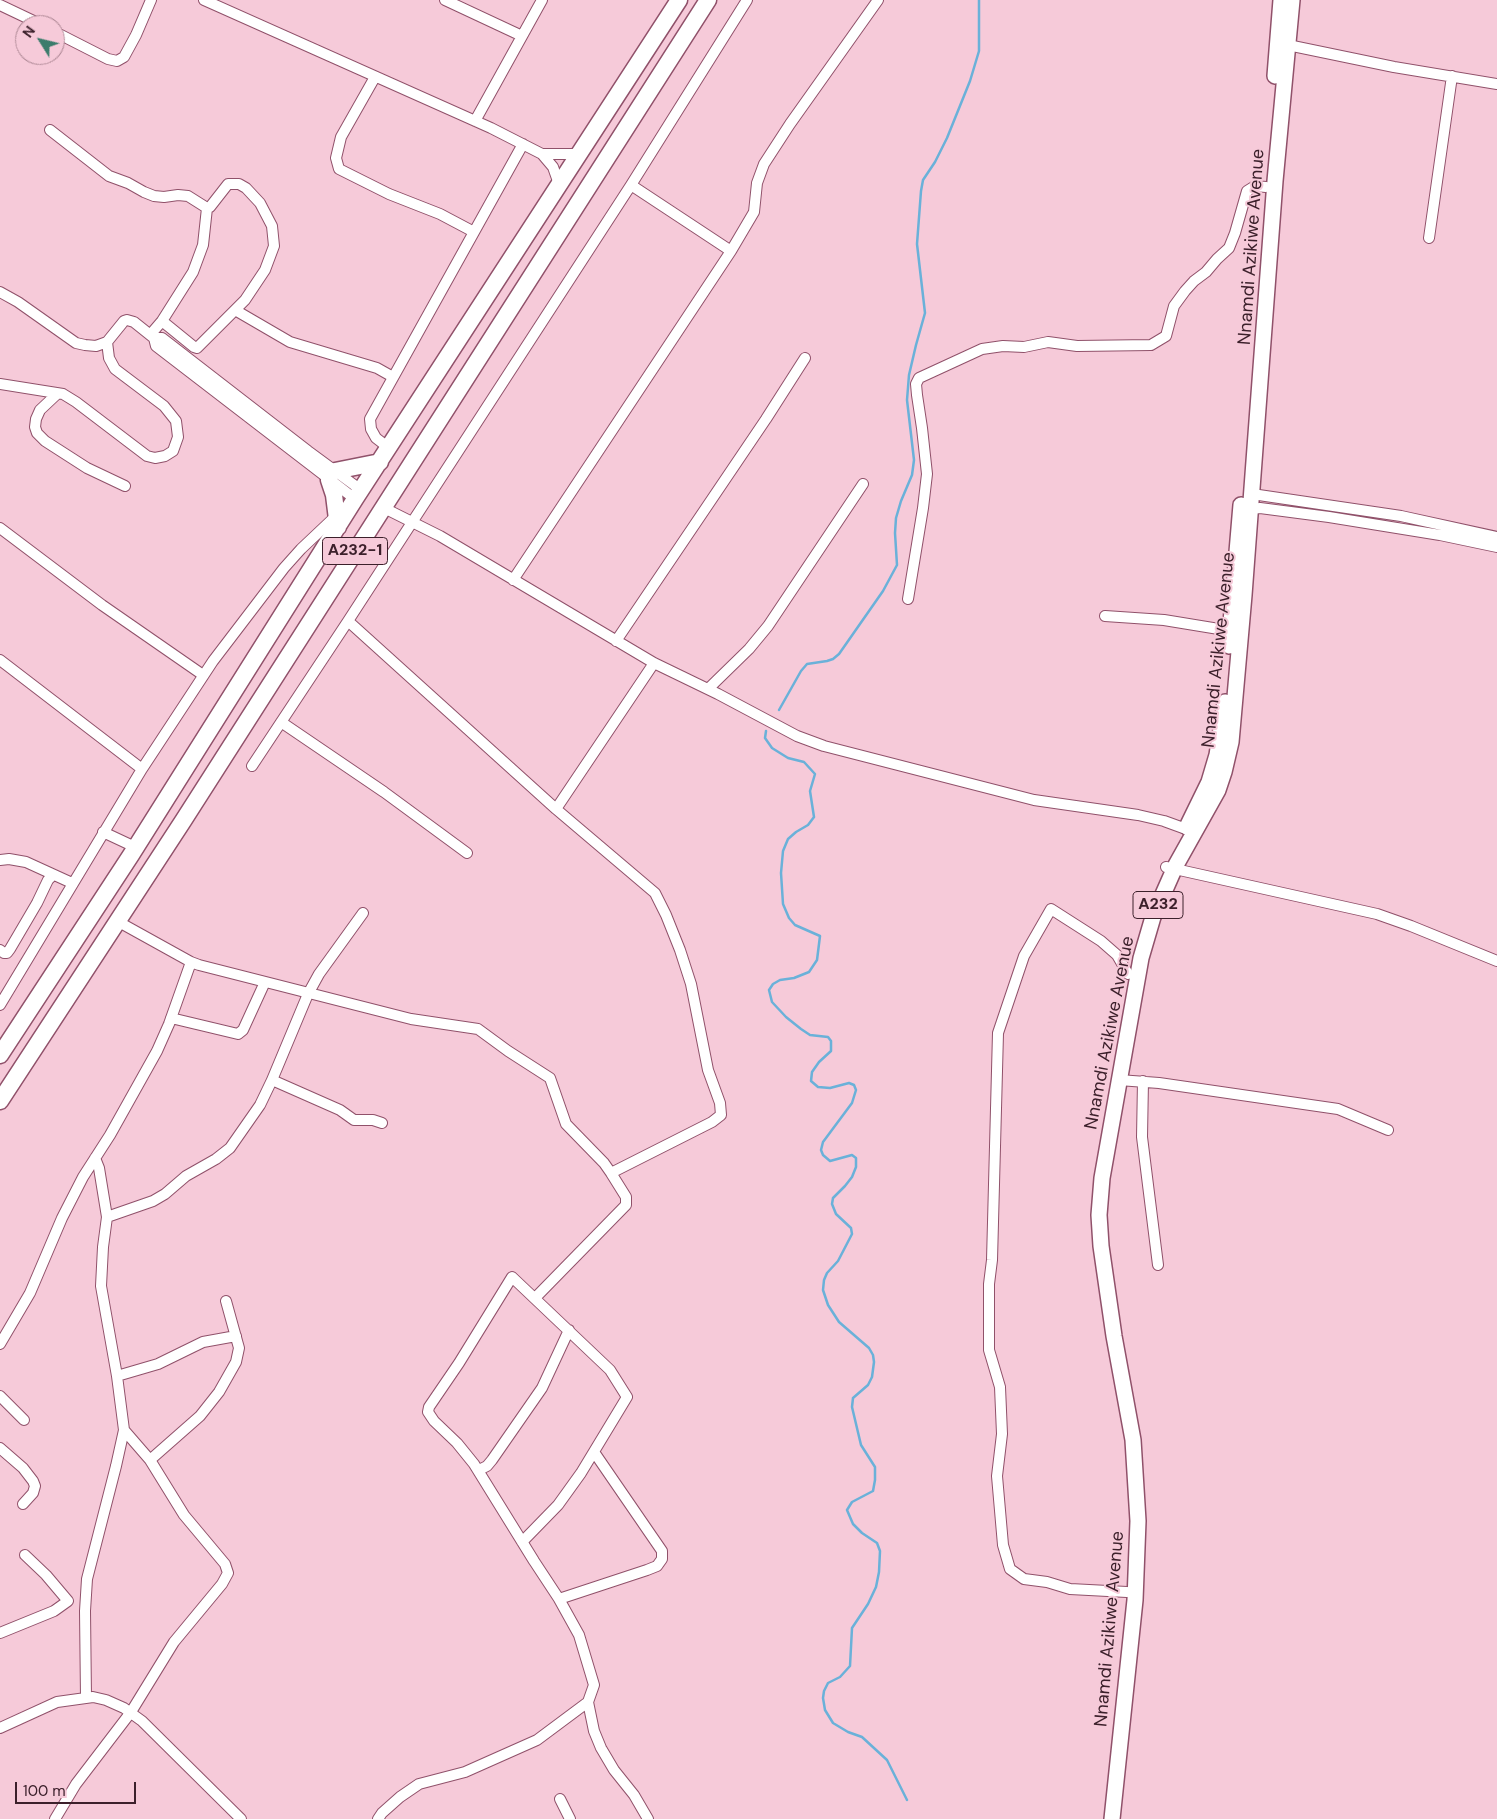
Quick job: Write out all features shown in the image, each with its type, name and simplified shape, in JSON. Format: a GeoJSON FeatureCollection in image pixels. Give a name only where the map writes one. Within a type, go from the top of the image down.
{"type":"FeatureCollection","features":[{"type":"Feature","properties":{"kind":"highway","name":"A232-1"},"geometry":{"type":"LineString","coordinates":[[0,1055],[136,847],[337,521],[358,495],[380,462],[679,0]]}},
{"type":"Feature","properties":{"kind":"highway","name":"A232-1"},"geometry":{"type":"LineString","coordinates":[[0,1101],[384,508],[453,396],[708,0]]}},
{"type":"Feature","properties":{"kind":"highway"},"geometry":{"type":"LineString","coordinates":[[337,521],[332,476],[380,462]]}},
{"type":"Feature","properties":{"kind":"main road","name":"Nnamdi Azikiwe Avenue"},"geometry":{"type":"LineString","coordinates":[[1103,1819],[1127,1592],[1128,1550],[1125,1457],[1096,1280],[1091,1228],[1092,1197],[1128,974],[1144,918],[1170,868],[1209,808],[1218,790],[1226,764],[1233,723],[1276,181],[1283,44],[1281,0]]}},
{"type":"Feature","properties":{"kind":"main road","name":"Nnamdi Azikiwe Avenue"},"geometry":{"type":"LineString","coordinates":[[1112,1819],[1135,1600],[1138,1521],[1133,1440],[1106,1285],[1100,1228],[1102,1178],[1141,958],[1170,868],[1186,829],[1209,782],[1217,755],[1224,711],[1266,187],[1283,44],[1292,0]]}},
{"type":"Feature","properties":{"kind":"street"},"geometry":{"type":"LineString","coordinates":[[65,37],[108,59],[117,61],[124,57],[152,0]]}},
{"type":"Feature","properties":{"kind":"street"},"geometry":{"type":"LineString","coordinates":[[204,0],[523,144],[542,154],[553,167],[559,184]]}},
{"type":"Feature","properties":{"kind":"street"},"geometry":{"type":"LineString","coordinates":[[445,0],[522,36]]}},
{"type":"Feature","properties":{"kind":"street"},"geometry":{"type":"LineString","coordinates":[[475,121],[542,0]]}},
{"type":"Feature","properties":{"kind":"street"},"geometry":{"type":"LineString","coordinates":[[252,766],[631,185],[747,0]]}},
{"type":"Feature","properties":{"kind":"street"},"geometry":{"type":"LineString","coordinates":[[513,580],[731,251],[754,212],[757,183],[764,164],[878,0]]}},
{"type":"Feature","properties":{"kind":"street"},"geometry":{"type":"LineString","coordinates":[[0,5],[21,15]]}},
{"type":"Feature","properties":{"kind":"street"},"geometry":{"type":"LineString","coordinates":[[1283,44],[1497,84]]}},
{"type":"Feature","properties":{"kind":"street"},"geometry":{"type":"LineString","coordinates":[[1429,238],[1452,76]]}},
{"type":"Feature","properties":{"kind":"street"},"geometry":{"type":"LineString","coordinates":[[375,77],[341,138],[336,158],[340,168],[389,194],[440,214],[474,232]]}},
{"type":"Feature","properties":{"kind":"street"},"geometry":{"type":"LineString","coordinates":[[50,130],[109,176],[154,196],[188,196],[207,208]]}},
{"type":"Feature","properties":{"kind":"street"},"geometry":{"type":"LineString","coordinates":[[389,448],[376,438],[370,429],[370,418],[523,144]]}},
{"type":"Feature","properties":{"kind":"street"},"geometry":{"type":"LineString","coordinates":[[542,154],[578,154]]}},
{"type":"Feature","properties":{"kind":"street"},"geometry":{"type":"LineString","coordinates":[[162,321],[194,347],[198,348],[223,320],[245,300],[265,270],[274,246],[272,226],[260,203],[246,188],[239,184],[228,184],[210,207],[207,208]]}},
{"type":"Feature","properties":{"kind":"street"},"geometry":{"type":"LineString","coordinates":[[631,185],[731,251]]}},
{"type":"Feature","properties":{"kind":"street"},"geometry":{"type":"LineString","coordinates":[[908,599],[927,474],[916,384],[919,378],[982,349],[1003,346],[1024,347],[1048,342],[1076,346],[1151,345],[1166,336],[1174,306],[1185,291],[1229,248],[1246,191],[1255,186],[1266,187]]}},
{"type":"Feature","properties":{"kind":"street"},"geometry":{"type":"LineString","coordinates":[[152,336],[193,272],[204,245],[207,208]]}},
{"type":"Feature","properties":{"kind":"street"},"geometry":{"type":"LineString","coordinates":[[0,292],[26,307],[76,343],[96,346],[107,342],[124,321],[134,322],[152,336],[156,346],[358,495]]}},
{"type":"Feature","properties":{"kind":"street"},"geometry":{"type":"LineString","coordinates":[[235,310],[290,342],[377,368],[393,377]]}},
{"type":"Feature","properties":{"kind":"street"},"geometry":{"type":"LineString","coordinates":[[0,384],[63,394],[147,456],[155,458],[165,456],[173,451],[178,437],[176,421],[164,406],[115,369],[109,358],[107,342]]}},
{"type":"Feature","properties":{"kind":"street"},"geometry":{"type":"LineString","coordinates":[[616,642],[805,358]]}},
{"type":"Feature","properties":{"kind":"street"},"geometry":{"type":"LineString","coordinates":[[57,394],[40,410],[35,427],[37,433],[45,441],[87,468],[125,486]]}},
{"type":"Feature","properties":{"kind":"street"},"geometry":{"type":"LineString","coordinates":[[708,689],[749,649],[768,626],[863,484]]}},
{"type":"Feature","properties":{"kind":"street"},"geometry":{"type":"LineString","coordinates":[[1251,502],[1400,516],[1497,537]]}},
{"type":"Feature","properties":{"kind":"street"},"geometry":{"type":"LineString","coordinates":[[1251,502],[1260,508],[1440,535],[1497,547]]}},
{"type":"Feature","properties":{"kind":"street"},"geometry":{"type":"LineString","coordinates":[[384,508],[440,536],[654,664],[708,689],[797,736],[824,746],[1034,800],[1138,815],[1164,821],[1186,829]]}},
{"type":"Feature","properties":{"kind":"street"},"geometry":{"type":"LineString","coordinates":[[1,1003],[103,832],[203,675],[284,568],[301,549],[337,521]]}},
{"type":"Feature","properties":{"kind":"street"},"geometry":{"type":"LineString","coordinates":[[0,528],[102,605],[203,675]]}},
{"type":"Feature","properties":{"kind":"street"},"geometry":{"type":"LineString","coordinates":[[1105,616],[1164,620],[1230,631]]}},
{"type":"Feature","properties":{"kind":"street"},"geometry":{"type":"LineString","coordinates":[[348,621],[556,809],[655,893],[666,915],[688,976],[708,1070],[720,1103],[721,1115],[712,1122],[611,1172]]}},
{"type":"Feature","properties":{"kind":"street"},"geometry":{"type":"LineString","coordinates":[[0,660],[142,769]]}},
{"type":"Feature","properties":{"kind":"street"},"geometry":{"type":"LineString","coordinates":[[556,809],[654,664]]}},
{"type":"Feature","properties":{"kind":"street"},"geometry":{"type":"LineString","coordinates":[[281,722],[384,792],[467,853]]}},
{"type":"Feature","properties":{"kind":"street"},"geometry":{"type":"LineString","coordinates":[[103,832],[136,847]]}},
{"type":"Feature","properties":{"kind":"street"},"geometry":{"type":"LineString","coordinates":[[0,860],[9,859],[26,862],[72,883]]}},
{"type":"Feature","properties":{"kind":"street"},"geometry":{"type":"LineString","coordinates":[[1170,868],[1377,914],[1497,961]]}},
{"type":"Feature","properties":{"kind":"street"},"geometry":{"type":"LineString","coordinates":[[0,950],[7,953],[10,949],[48,880],[53,875]]}},
{"type":"Feature","properties":{"kind":"street"},"geometry":{"type":"LineString","coordinates":[[1127,1592],[1070,1589],[1047,1582],[1024,1579],[1010,1569],[1003,1545],[997,1476],[1002,1434],[1000,1387],[989,1350],[989,1284],[992,1260],[998,1033],[1024,956],[1051,909],[1101,941],[1117,955],[1128,974]]}},
{"type":"Feature","properties":{"kind":"street"},"geometry":{"type":"LineString","coordinates":[[107,1218],[153,1201],[165,1194],[186,1176],[216,1159],[230,1148],[260,1105],[308,994],[334,951],[363,913]]}},
{"type":"Feature","properties":{"kind":"street"},"geometry":{"type":"LineString","coordinates":[[117,921],[191,962],[308,994],[411,1019],[478,1029],[550,1078],[566,1124],[611,1172],[626,1197],[626,1205],[535,1298]]}},
{"type":"Feature","properties":{"kind":"street"},"geometry":{"type":"LineString","coordinates":[[0,1344],[30,1292],[66,1210],[83,1177],[110,1135],[157,1050],[171,1018],[191,962]]}},
{"type":"Feature","properties":{"kind":"street"},"geometry":{"type":"LineString","coordinates":[[171,1018],[238,1034],[243,1030],[265,982]]}},
{"type":"Feature","properties":{"kind":"street"},"geometry":{"type":"LineString","coordinates":[[272,1080],[340,1110],[354,1120],[373,1120],[382,1123]]}},
{"type":"Feature","properties":{"kind":"street"},"geometry":{"type":"LineString","coordinates":[[1119,1080],[1338,1109],[1388,1130]]}},
{"type":"Feature","properties":{"kind":"street"},"geometry":{"type":"LineString","coordinates":[[1143,1082],[1142,1137],[1158,1265]]}},
{"type":"Feature","properties":{"kind":"street"},"geometry":{"type":"LineString","coordinates":[[86,1698],[85,1611],[87,1580],[124,1430],[117,1376],[101,1286],[107,1218],[99,1168],[95,1158]]}},
{"type":"Feature","properties":{"kind":"street"},"geometry":{"type":"LineString","coordinates":[[522,1542],[558,1505],[628,1397],[610,1370],[512,1277],[460,1363],[429,1407],[428,1415],[457,1443],[479,1470],[522,1542],[580,1635],[594,1684],[588,1702],[594,1731],[601,1748],[614,1770],[634,1795],[648,1819]]}},
{"type":"Feature","properties":{"kind":"street"},"geometry":{"type":"LineString","coordinates":[[150,1460],[200,1416],[218,1392],[236,1362],[239,1348],[226,1301]]}},
{"type":"Feature","properties":{"kind":"street"},"geometry":{"type":"LineString","coordinates":[[479,1470],[487,1466],[492,1460],[542,1388],[569,1330]]}},
{"type":"Feature","properties":{"kind":"street"},"geometry":{"type":"LineString","coordinates":[[117,1376],[158,1364],[203,1342],[236,1336]]}},
{"type":"Feature","properties":{"kind":"street"},"geometry":{"type":"LineString","coordinates":[[0,1396],[24,1420]]}},
{"type":"Feature","properties":{"kind":"street"},"geometry":{"type":"LineString","coordinates":[[55,1819],[76,1784],[131,1712],[174,1642],[222,1584],[228,1573],[225,1564],[170,1496],[150,1460],[124,1430]]}},
{"type":"Feature","properties":{"kind":"street"},"geometry":{"type":"LineString","coordinates":[[0,1448],[33,1481],[35,1486],[33,1493],[23,1504]]}},
{"type":"Feature","properties":{"kind":"street"},"geometry":{"type":"LineString","coordinates":[[559,1599],[647,1570],[657,1566],[662,1559],[662,1551],[594,1452]]}},
{"type":"Feature","properties":{"kind":"street"},"geometry":{"type":"LineString","coordinates":[[0,1633],[54,1611],[68,1601],[46,1575],[25,1555]]}},
{"type":"Feature","properties":{"kind":"street"},"geometry":{"type":"LineString","coordinates":[[0,1728],[57,1702],[94,1697],[106,1700],[131,1712],[241,1819]]}},
{"type":"Feature","properties":{"kind":"street"},"geometry":{"type":"LineString","coordinates":[[378,1819],[382,1813],[419,1784],[465,1772],[537,1740],[588,1702]]}},
{"type":"Feature","properties":{"kind":"street"},"geometry":{"type":"LineString","coordinates":[[560,1799],[570,1819]]}},
{"type":"Feature","properties":{"kind":"waterway"},"geometry":{"type":"LineString","coordinates":[[779,710],[807,664],[827,661],[839,654],[883,591],[897,565],[896,518],[912,475],[914,460],[907,400],[909,375],[925,313],[917,244],[921,191],[923,180],[947,138],[970,81],[979,51],[979,0]]}},
{"type":"Feature","properties":{"kind":"waterway"},"geometry":{"type":"LineString","coordinates":[[766,731],[765,738],[772,748],[788,758],[804,762],[815,774],[810,791],[814,817],[808,825],[788,839],[783,851],[781,873],[783,904],[789,918],[795,925],[820,936],[817,960],[809,972],[794,978],[780,980],[773,984],[769,990],[772,1002],[786,1017],[810,1035],[828,1037],[831,1041],[831,1051],[819,1062],[812,1072],[811,1081],[818,1087],[830,1088],[849,1083],[854,1085],[856,1090],[852,1103],[823,1142],[821,1150],[823,1155],[830,1161],[852,1155],[856,1158],[856,1167],[852,1177],[833,1198],[832,1204],[836,1214],[851,1228],[852,1234],[838,1261],[827,1273],[823,1290],[828,1305],[839,1322],[869,1348],[874,1362],[872,1377],[868,1385],[853,1398],[852,1407],[861,1445],[875,1467],[873,1491],[852,1502],[847,1510],[853,1524],[877,1543],[880,1551],[879,1572],[876,1587],[868,1604],[852,1628],[850,1666],[840,1677],[828,1683],[823,1698],[825,1710],[833,1723],[848,1732],[862,1737],[887,1760],[907,1800]]}}]}
